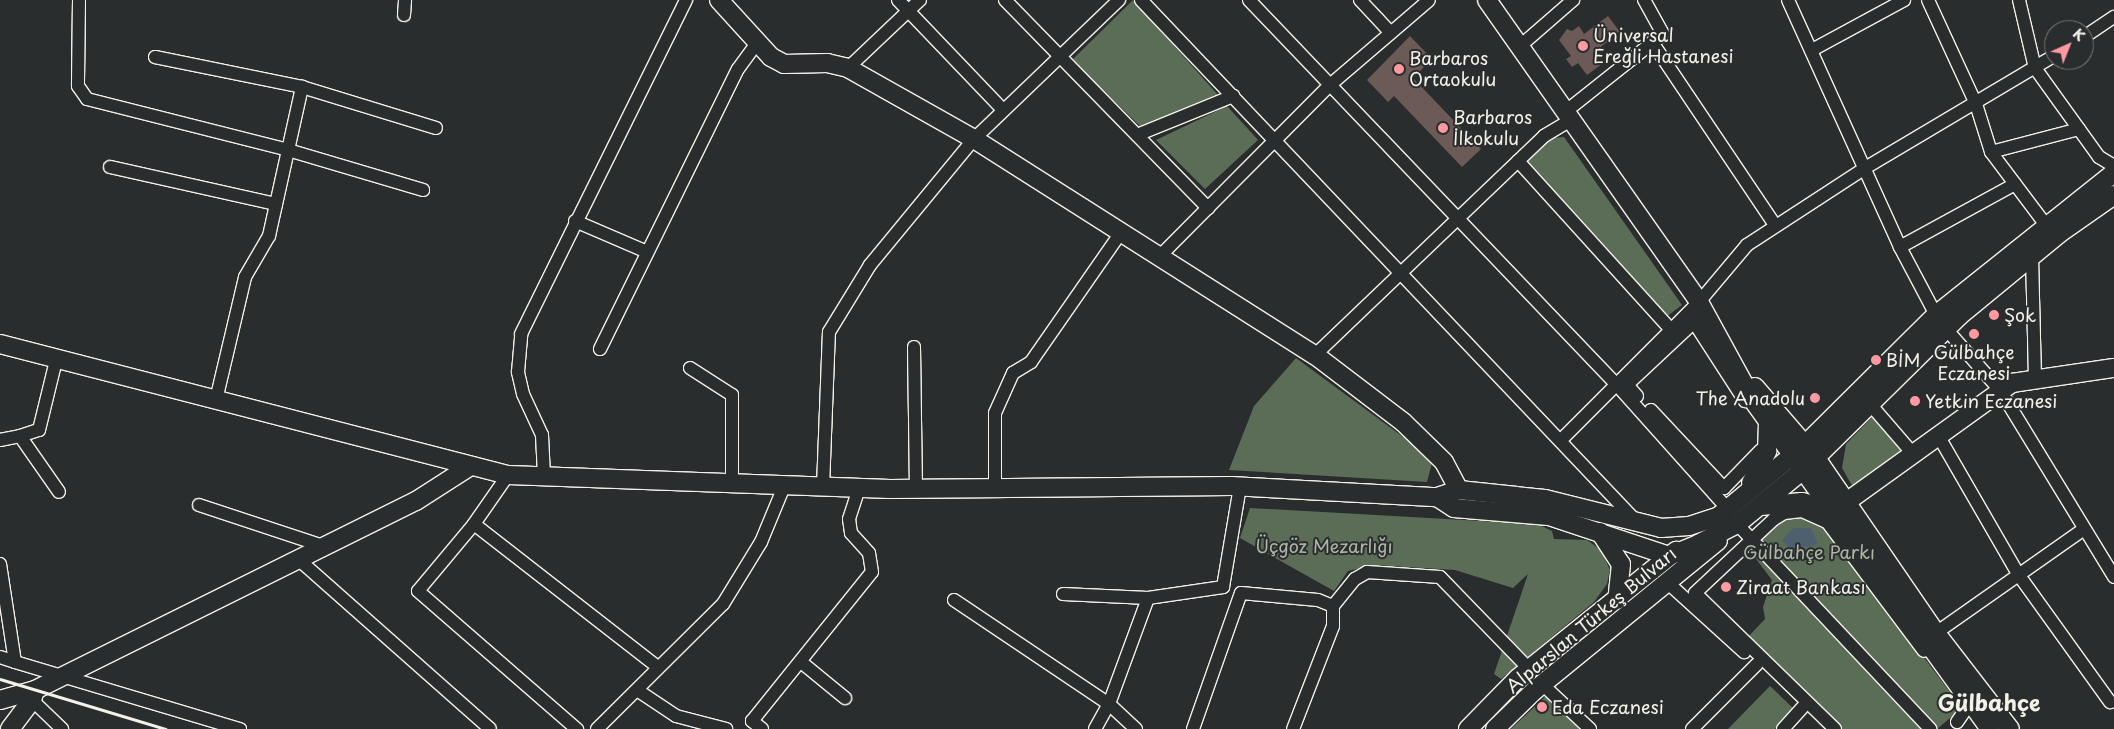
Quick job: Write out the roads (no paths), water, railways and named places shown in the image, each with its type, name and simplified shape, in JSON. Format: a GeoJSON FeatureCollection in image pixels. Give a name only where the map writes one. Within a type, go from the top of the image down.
{"type":"FeatureCollection","features":[{"type":"Feature","properties":{"kind":"main road"},"geometry":{"type":"LineString","coordinates":[[719,0],[756,44],[784,64],[827,63],[848,68],[974,139],[1315,354],[1403,422],[1444,462],[1459,490]]}},
{"type":"Feature","properties":{"kind":"main road"},"geometry":{"type":"LineString","coordinates":[[1486,0],[1568,116],[1694,312],[1810,464],[1982,721]]}},
{"type":"Feature","properties":{"kind":"main road"},"geometry":{"type":"LineString","coordinates":[[1437,497],[1454,508],[1549,516],[1669,556],[1737,524],[1810,464],[1834,430],[1941,322],[2045,224],[2114,173]]}},
{"type":"Feature","properties":{"kind":"main road"},"geometry":{"type":"LineString","coordinates":[[1775,419],[1834,430],[1870,404],[1941,322],[2114,195]]}},
{"type":"Feature","properties":{"kind":"main road"},"geometry":{"type":"LineString","coordinates":[[0,344],[469,467],[508,475],[859,488],[1240,486],[1437,497],[1459,490],[1545,499],[1661,528],[1689,526],[1723,512]]}},
{"type":"Feature","properties":{"kind":"main road"},"geometry":{"type":"LineString","coordinates":[[1761,506],[1802,502],[1838,507],[1914,456],[2000,390],[2012,383],[2114,368]]}},
{"type":"Feature","properties":{"kind":"main road"},"geometry":{"type":"LineString","coordinates":[[1743,495],[1765,458],[1775,419]]}},
{"type":"Feature","properties":{"kind":"main road"},"geometry":{"type":"LineString","coordinates":[[1834,430],[1835,488],[1838,507],[2010,729]]}},
{"type":"Feature","properties":{"kind":"main road","name":"Alparslan Türkeş Bulvarı"},"geometry":{"type":"LineString","coordinates":[[1468,729],[1529,669],[1617,600],[1799,450],[1834,430]]}},
{"type":"Feature","properties":{"kind":"main road"},"geometry":{"type":"LineString","coordinates":[[1810,464],[1835,488]]}},
{"type":"Feature","properties":{"kind":"main road"},"geometry":{"type":"LineString","coordinates":[[10,729],[34,695],[63,674],[416,501],[469,467]]}},
{"type":"Feature","properties":{"kind":"main road","name":"Alparslan Türkeş Bulvarı"},"geometry":{"type":"LineString","coordinates":[[1494,729],[1542,684],[1668,583],[1737,524]]}},
{"type":"Feature","properties":{"kind":"main road"},"geometry":{"type":"LineString","coordinates":[[1599,532],[1622,564],[1617,600]]}},
{"type":"Feature","properties":{"kind":"main road"},"geometry":{"type":"LineString","coordinates":[[0,700],[34,695]]}},
{"type":"Feature","properties":{"kind":"street"},"geometry":{"type":"LineString","coordinates":[[79,0],[78,86],[87,99],[288,150],[423,190]]}},
{"type":"Feature","properties":{"kind":"street"},"geometry":{"type":"LineString","coordinates":[[404,15],[405,0]]}},
{"type":"Feature","properties":{"kind":"street"},"geometry":{"type":"LineString","coordinates":[[544,476],[542,435],[523,394],[518,372],[521,334],[575,221],[686,0]]}},
{"type":"Feature","properties":{"kind":"street"},"geometry":{"type":"LineString","coordinates":[[898,0],[1002,109]]}},
{"type":"Feature","properties":{"kind":"street"},"geometry":{"type":"LineString","coordinates":[[848,68],[920,0]]}},
{"type":"Feature","properties":{"kind":"street"},"geometry":{"type":"LineString","coordinates":[[1005,0],[1208,208]]}},
{"type":"Feature","properties":{"kind":"street"},"geometry":{"type":"LineString","coordinates":[[823,486],[828,332],[870,265],[974,139],[1002,109],[1119,0]]}},
{"type":"Feature","properties":{"kind":"street"},"geometry":{"type":"LineString","coordinates":[[1141,0],[1636,521]]}},
{"type":"Feature","properties":{"kind":"street"},"geometry":{"type":"LineString","coordinates":[[1249,0],[1616,384],[1723,512]]}},
{"type":"Feature","properties":{"kind":"street"},"geometry":{"type":"LineString","coordinates":[[1360,0],[1390,32]]}},
{"type":"Feature","properties":{"kind":"street"},"geometry":{"type":"LineString","coordinates":[[1160,256],[1330,85],[1429,0]]}},
{"type":"Feature","properties":{"kind":"street"},"geometry":{"type":"LineString","coordinates":[[1519,47],[1573,0]]}},
{"type":"Feature","properties":{"kind":"street"},"geometry":{"type":"LineString","coordinates":[[1315,354],[1544,136],[1663,34],[1644,0]]}},
{"type":"Feature","properties":{"kind":"street"},"geometry":{"type":"LineString","coordinates":[[1788,0],[1900,247],[1941,322],[2000,390],[2114,577]]}},
{"type":"Feature","properties":{"kind":"street"},"geometry":{"type":"LineString","coordinates":[[1812,50],[1904,0]]}},
{"type":"Feature","properties":{"kind":"street"},"geometry":{"type":"LineString","coordinates":[[1928,0],[1976,104],[1991,152],[2045,224]]}},
{"type":"Feature","properties":{"kind":"street"},"geometry":{"type":"LineString","coordinates":[[2019,0],[2035,68],[2099,157],[2114,166]]}},
{"type":"Feature","properties":{"kind":"street"},"geometry":{"type":"LineString","coordinates":[[2094,30],[2114,17]]}},
{"type":"Feature","properties":{"kind":"street"},"geometry":{"type":"LineString","coordinates":[[1652,42],[1775,226]]}},
{"type":"Feature","properties":{"kind":"street"},"geometry":{"type":"LineString","coordinates":[[600,349],[738,69],[756,44]]}},
{"type":"Feature","properties":{"kind":"street"},"geometry":{"type":"LineString","coordinates":[[155,57],[302,87],[436,128]]}},
{"type":"Feature","properties":{"kind":"street"},"geometry":{"type":"LineString","coordinates":[[1694,312],[1763,429],[1760,454],[1724,488],[1627,385],[1694,312],[1747,245],[1865,168],[2044,62]]}},
{"type":"Feature","properties":{"kind":"street"},"geometry":{"type":"LineString","coordinates":[[216,400],[246,277],[269,236],[302,87]]}},
{"type":"Feature","properties":{"kind":"street"},"geometry":{"type":"LineString","coordinates":[[1137,135],[1233,96]]}},
{"type":"Feature","properties":{"kind":"street"},"geometry":{"type":"LineString","coordinates":[[1991,152],[2079,129]]}},
{"type":"Feature","properties":{"kind":"street"},"geometry":{"type":"LineString","coordinates":[[1518,161],[1671,330]]}},
{"type":"Feature","properties":{"kind":"street"},"geometry":{"type":"LineString","coordinates":[[110,167],[276,204]]}},
{"type":"Feature","properties":{"kind":"street"},"geometry":{"type":"LineString","coordinates":[[1900,247],[2015,184]]}},
{"type":"Feature","properties":{"kind":"street"},"geometry":{"type":"LineString","coordinates":[[575,221],[647,252]]}},
{"type":"Feature","properties":{"kind":"street"},"geometry":{"type":"LineString","coordinates":[[995,486],[996,413],[1013,373],[1030,362],[1122,231]]}},
{"type":"Feature","properties":{"kind":"street"},"geometry":{"type":"LineString","coordinates":[[2032,256],[2036,380]]}},
{"type":"Feature","properties":{"kind":"street"},"geometry":{"type":"LineString","coordinates":[[1561,440],[1671,330],[1694,312]]}},
{"type":"Feature","properties":{"kind":"street"},"geometry":{"type":"LineString","coordinates":[[914,348],[916,488]]}},
{"type":"Feature","properties":{"kind":"street"},"geometry":{"type":"LineString","coordinates":[[0,440],[40,430],[56,360]]}},
{"type":"Feature","properties":{"kind":"street"},"geometry":{"type":"LineString","coordinates":[[690,368],[732,395],[732,483]]}},
{"type":"Feature","properties":{"kind":"street"},"geometry":{"type":"LineString","coordinates":[[1870,404],[1914,456]]}},
{"type":"Feature","properties":{"kind":"street"},"geometry":{"type":"LineString","coordinates":[[20,436],[59,492]]}},
{"type":"Feature","properties":{"kind":"street"},"geometry":{"type":"LineString","coordinates":[[1939,437],[2018,574],[2110,702]]}},
{"type":"Feature","properties":{"kind":"street"},"geometry":{"type":"LineString","coordinates":[[508,475],[474,524],[418,591],[577,729]]}},
{"type":"Feature","properties":{"kind":"street"},"geometry":{"type":"LineString","coordinates":[[597,729],[722,604],[760,542],[785,484]]}},
{"type":"Feature","properties":{"kind":"street"},"geometry":{"type":"LineString","coordinates":[[1223,587],[1240,486]]}},
{"type":"Feature","properties":{"kind":"street"},"geometry":{"type":"LineString","coordinates":[[753,726],[872,572],[869,553],[851,533],[849,519],[859,488]]}},
{"type":"Feature","properties":{"kind":"street"},"geometry":{"type":"LineString","coordinates":[[199,505],[323,546]]}},
{"type":"Feature","properties":{"kind":"street"},"geometry":{"type":"LineString","coordinates":[[1835,729],[1694,593],[1774,519],[1792,511],[1810,512],[1827,522],[1966,709],[1956,725]]}},
{"type":"Feature","properties":{"kind":"street"},"geometry":{"type":"LineString","coordinates":[[474,524],[658,667]]}},
{"type":"Feature","properties":{"kind":"street"},"geometry":{"type":"LineString","coordinates":[[1737,524],[1930,729]]}},
{"type":"Feature","properties":{"kind":"street"},"geometry":{"type":"LineString","coordinates":[[1936,633],[2084,529]]}},
{"type":"Feature","properties":{"kind":"street"},"geometry":{"type":"LineString","coordinates":[[298,559],[490,729]]}},
{"type":"Feature","properties":{"kind":"street"},"geometry":{"type":"LineString","coordinates":[[0,564],[15,662]]}},
{"type":"Feature","properties":{"kind":"street"},"geometry":{"type":"LineString","coordinates":[[1294,729],[1333,626],[1333,606],[1355,579],[1367,572],[1440,577],[1529,669]]}},
{"type":"Feature","properties":{"kind":"street"},"geometry":{"type":"LineString","coordinates":[[1668,583],[1825,729]]}},
{"type":"Feature","properties":{"kind":"street"},"geometry":{"type":"LineString","coordinates":[[1063,594],[1148,598],[1223,587],[1241,593],[1318,600],[1333,606]]}},
{"type":"Feature","properties":{"kind":"street"},"geometry":{"type":"LineString","coordinates":[[1193,729],[1241,593]]}},
{"type":"Feature","properties":{"kind":"street"},"geometry":{"type":"LineString","coordinates":[[1095,729],[1109,704],[1148,598]]}},
{"type":"Feature","properties":{"kind":"street"},"geometry":{"type":"LineString","coordinates":[[954,600],[1109,704],[1136,729]]}},
{"type":"Feature","properties":{"kind":"street"},"geometry":{"type":"LineString","coordinates":[[0,657],[63,674],[240,729]]}},
{"type":"Feature","properties":{"kind":"street"},"geometry":{"type":"LineString","coordinates":[[801,662],[845,698]]}},
{"type":"Feature","properties":{"kind":"street"},"geometry":{"type":"LineString","coordinates":[[1692,729],[1757,664]]}},
{"type":"Feature","properties":{"kind":"street"},"geometry":{"type":"LineString","coordinates":[[1542,684],[1589,729]]}},
{"type":"Feature","properties":{"kind":"street"},"geometry":{"type":"LineString","coordinates":[[637,690],[676,716],[726,729]]}},
{"type":"Feature","properties":{"kind":"street"},"geometry":{"type":"LineString","coordinates":[[34,695],[62,729]]}},
{"type":"Feature","properties":{"kind":"street"},"geometry":{"type":"LineString","coordinates":[[1783,729],[1803,707]]}},
{"type":"Feature","properties":{"kind":"street"},"geometry":{"type":"LineString","coordinates":[[1956,725],[1982,721]]}},
{"type":"Feature","properties":{"kind":"water"},"geometry":{"type":"Polygon","coordinates":[[[1794,528],[1811,528],[1818,544],[1791,551],[1782,540],[1794,528]]]}},
{"type":"Feature","properties":{"kind":"railway"},"geometry":{"type":"LineString","coordinates":[[0,679],[166,729]]}},
{"type":"Feature","properties":{"kind":"place","name":"Üniversal Ereğli Hastanesi"},"geometry":{"type":"Point","coordinates":[1583,46]}},
{"type":"Feature","properties":{"kind":"place","name":"Barbaros Ortaokulu"},"geometry":{"type":"Point","coordinates":[1399,69]}},
{"type":"Feature","properties":{"kind":"place","name":"Barbaros İlkokulu"},"geometry":{"type":"Point","coordinates":[1443,128]}},
{"type":"Feature","properties":{"kind":"place","name":"Şok"},"geometry":{"type":"Point","coordinates":[1994,315]}},
{"type":"Feature","properties":{"kind":"place","name":"Gülbahçe Eczanesi"},"geometry":{"type":"Point","coordinates":[1974,334]}},
{"type":"Feature","properties":{"kind":"place","name":"BİM"},"geometry":{"type":"Point","coordinates":[1876,360]}},
{"type":"Feature","properties":{"kind":"place","name":"The Anadolu"},"geometry":{"type":"Point","coordinates":[1815,398]}},
{"type":"Feature","properties":{"kind":"place","name":"Yetkin Eczanesi"},"geometry":{"type":"Point","coordinates":[1915,401]}},
{"type":"Feature","properties":{"kind":"place","name":"Ziraat Bankası"},"geometry":{"type":"Point","coordinates":[1726,587]}},
{"type":"Feature","properties":{"kind":"place","name":"Eda Eczanesi"},"geometry":{"type":"Point","coordinates":[1542,707]}},
{"type":"Feature","properties":{"kind":"district","name":"Gülbahçe"},"geometry":{"type":"Point","coordinates":[1989,702]}},
{"type":"Feature","properties":{"kind":"park label","name":"Üçgöz Mezarlığı"},"geometry":{"type":"Point","coordinates":[1324,546]}},
{"type":"Feature","properties":{"kind":"park label","name":"Gülbahçe Parkı"},"geometry":{"type":"Point","coordinates":[1809,552]}}]}
